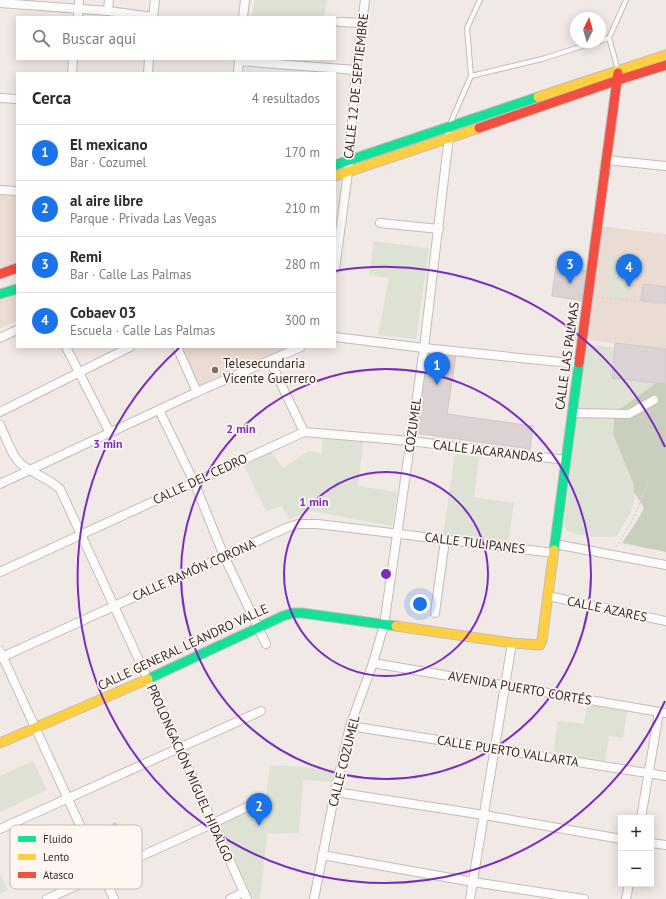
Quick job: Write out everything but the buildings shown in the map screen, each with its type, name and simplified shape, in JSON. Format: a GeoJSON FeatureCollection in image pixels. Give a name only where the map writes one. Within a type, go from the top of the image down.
{"type":"FeatureCollection","features":[{"type":"Feature","properties":{"kind":"street"},"geometry":{"type":"LineString","coordinates":[[78,13],[80,0]]}},
{"type":"Feature","properties":{"kind":"street"},"geometry":{"type":"LineString","coordinates":[[108,11],[109,0]]}},
{"type":"Feature","properties":{"kind":"street"},"geometry":{"type":"LineString","coordinates":[[153,16],[155,0]]}},
{"type":"Feature","properties":{"kind":"street"},"geometry":{"type":"LineString","coordinates":[[243,16],[245,0]]}},
{"type":"Feature","properties":{"kind":"street","name":"CALLE 12 DE SEPTIEMBRE"},"geometry":{"type":"LineString","coordinates":[[336,262],[348,172],[356,70],[365,0]]}},
{"type":"Feature","properties":{"kind":"street"},"geometry":{"type":"LineString","coordinates":[[0,2],[78,13],[108,11],[146,16]]}},
{"type":"Feature","properties":{"kind":"street"},"geometry":{"type":"LineString","coordinates":[[339,22],[362,23]]}},
{"type":"Feature","properties":{"kind":"street"},"geometry":{"type":"LineString","coordinates":[[336,165],[666,55]]}},
{"type":"Feature","properties":{"kind":"street"},"geometry":{"type":"LineString","coordinates":[[72,72],[73,60]]}},
{"type":"Feature","properties":{"kind":"street"},"geometry":{"type":"LineString","coordinates":[[148,72],[149,60]]}},
{"type":"Feature","properties":{"kind":"street"},"geometry":{"type":"LineString","coordinates":[[238,72],[239,60],[356,70]]}},
{"type":"Feature","properties":{"kind":"street"},"geometry":{"type":"LineString","coordinates":[[336,176],[666,65]]}},
{"type":"Feature","properties":{"kind":"street","name":"CALLE LAS PALMAS"},"geometry":{"type":"LineString","coordinates":[[540,645],[542,640],[618,80],[618,70]]}},
{"type":"Feature","properties":{"kind":"street"},"geometry":{"type":"LineString","coordinates":[[0,98],[16,99]]}},
{"type":"Feature","properties":{"kind":"street","name":"COZUMEL"},"geometry":{"type":"LineString","coordinates":[[384,625],[424,348],[449,139],[448,128]]}},
{"type":"Feature","properties":{"kind":"street"},"geometry":{"type":"LineString","coordinates":[[606,160],[666,166]]}},
{"type":"Feature","properties":{"kind":"street"},"geometry":{"type":"LineString","coordinates":[[0,190],[16,191]]}},
{"type":"Feature","properties":{"kind":"street"},"geometry":{"type":"LineString","coordinates":[[380,222],[439,229]]}},
{"type":"Feature","properties":{"kind":"street"},"geometry":{"type":"LineString","coordinates":[[0,274],[16,268]]}},
{"type":"Feature","properties":{"kind":"street"},"geometry":{"type":"LineString","coordinates":[[0,294],[16,289]]}},
{"type":"Feature","properties":{"kind":"street"},"geometry":{"type":"LineString","coordinates":[[0,338],[16,330]]}},
{"type":"Feature","properties":{"kind":"street"},"geometry":{"type":"LineString","coordinates":[[336,336],[424,348],[579,364]]}},
{"type":"Feature","properties":{"kind":"street"},"geometry":{"type":"LineString","coordinates":[[67,348],[110,433]]}},
{"type":"Feature","properties":{"kind":"street"},"geometry":{"type":"LineString","coordinates":[[0,412],[79,371],[128,348]]}},
{"type":"Feature","properties":{"kind":"street"},"geometry":{"type":"LineString","coordinates":[[177,348],[197,392]]}},
{"type":"Feature","properties":{"kind":"street"},"geometry":{"type":"LineString","coordinates":[[0,484],[197,392],[299,348]]}},
{"type":"Feature","properties":{"kind":"street"},"geometry":{"type":"LineString","coordinates":[[270,361],[304,432]]}},
{"type":"Feature","properties":{"kind":"street"},"geometry":{"type":"LineString","coordinates":[[572,413],[629,414],[654,400]]}},
{"type":"Feature","properties":{"kind":"street"},"geometry":{"type":"LineString","coordinates":[[159,410],[194,482],[224,556],[266,644]]}},
{"type":"Feature","properties":{"kind":"street","name":"PROLONGACIÓN MIGUEL HIDALGO"},"geometry":{"type":"LineString","coordinates":[[0,425],[14,455],[20,463],[52,482],[60,489],[214,823],[245,896]]}},
{"type":"Feature","properties":{"kind":"street","name":"CALLE DEL CEDRO"},"geometry":{"type":"LineString","coordinates":[[0,572],[304,432],[410,441]]}},
{"type":"Feature","properties":{"kind":"street","name":"CALLE JACARANDAS"},"geometry":{"type":"LineString","coordinates":[[410,441],[566,460]]}},
{"type":"Feature","properties":{"kind":"street","name":"CALLE RAMÓN CORONA"},"geometry":{"type":"LineString","coordinates":[[1,655],[298,524],[318,524],[397,534]]}},
{"type":"Feature","properties":{"kind":"street","name":"CALLE TULIPANES"},"geometry":{"type":"LineString","coordinates":[[397,534],[445,540],[611,555],[666,565]]}},
{"type":"Feature","properties":{"kind":"street"},"geometry":{"type":"LineString","coordinates":[[435,613],[445,540]]}},
{"type":"Feature","properties":{"kind":"street","name":"CALLE AZARES"},"geometry":{"type":"LineString","coordinates":[[548,596],[666,621]]}},
{"type":"Feature","properties":{"kind":"street","name":"CALLE GENERAL LEANDRO VALLE"},"geometry":{"type":"LineString","coordinates":[[0,743],[148,679],[283,616],[293,613],[540,645]]}},
{"type":"Feature","properties":{"kind":"street","name":"CALLE COZUMEL"},"geometry":{"type":"LineString","coordinates":[[314,899],[335,792],[350,726],[374,663],[384,625]]}},
{"type":"Feature","properties":{"kind":"street"},"geometry":{"type":"LineString","coordinates":[[470,899],[512,642]]}},
{"type":"Feature","properties":{"kind":"street"},"geometry":{"type":"LineString","coordinates":[[1,655],[80,825]]}},
{"type":"Feature","properties":{"kind":"street","name":"AVENIDA PUERTO CORTÉS"},"geometry":{"type":"LineString","coordinates":[[374,663],[662,712]]}},
{"type":"Feature","properties":{"kind":"street"},"geometry":{"type":"LineString","coordinates":[[0,829],[261,712]]}},
{"type":"Feature","properties":{"kind":"street"},"geometry":{"type":"LineString","coordinates":[[642,815],[662,712]]}},
{"type":"Feature","properties":{"kind":"street","name":"CALLE PUERTO VALLARTA"},"geometry":{"type":"LineString","coordinates":[[350,726],[666,776]]}},
{"type":"Feature","properties":{"kind":"street"},"geometry":{"type":"LineString","coordinates":[[335,792],[484,815],[618,838]]}},
{"type":"Feature","properties":{"kind":"street"},"geometry":{"type":"LineString","coordinates":[[142,856],[259,801]]}},
{"type":"Feature","properties":{"kind":"street"},"geometry":{"type":"LineString","coordinates":[[654,844],[666,846]]}},
{"type":"Feature","properties":{"kind":"street"},"geometry":{"type":"LineString","coordinates":[[322,855],[473,882],[584,899]]}},
{"type":"Feature","properties":{"kind":"street"},"geometry":{"type":"LineString","coordinates":[[626,899],[628,887]]}},
{"type":"Feature","properties":{"kind":"street"},"geometry":{"type":"LineString","coordinates":[[47,899],[69,889]]}},
{"type":"Feature","properties":{"kind":"street"},"geometry":{"type":"LineString","coordinates":[[109,889],[114,899]]}},
{"type":"Feature","properties":{"kind":"street"},"geometry":{"type":"LineString","coordinates":[[230,899],[245,896]]}},
{"type":"Feature","properties":{"kind":"lane"},"geometry":{"type":"LineString","coordinates":[[448,128],[471,76],[467,28],[480,0]]}},
{"type":"Feature","properties":{"kind":"lane"},"geometry":{"type":"LineString","coordinates":[[618,70],[609,38],[626,0]]}},
{"type":"Feature","properties":{"kind":"lane"},"geometry":{"type":"LineString","coordinates":[[471,76],[542,59],[576,48]]}},
{"type":"Feature","properties":{"kind":"path"},"geometry":{"type":"LineString","coordinates":[[588,296],[666,304]]}},
{"type":"Feature","properties":{"kind":"path"},"geometry":{"type":"LineString","coordinates":[[611,555],[632,518],[649,479]]}},
{"type":"Feature","properties":{"kind":"shaded area"},"geometry":{"type":"Polygon","coordinates":[[[255,0],[327,0],[324,16],[252,16],[255,0]]]}},
{"type":"Feature","properties":{"kind":"shaded area"},"geometry":{"type":"Polygon","coordinates":[[[0,190],[16,191],[16,263],[0,269],[0,190]]]}},
{"type":"Feature","properties":{"kind":"shaded area"},"geometry":{"type":"Polygon","coordinates":[[[599,226],[666,234],[666,349],[587,340],[599,226]]]}},
{"type":"Feature","properties":{"kind":"shaded area"},"geometry":{"type":"Polygon","coordinates":[[[374,241],[429,248],[416,339],[378,335],[389,278],[369,275],[374,241]]]}},
{"type":"Feature","properties":{"kind":"shaded area"},"geometry":{"type":"Polygon","coordinates":[[[610,254],[632,257],[628,298],[606,296],[610,254]]]}},
{"type":"Feature","properties":{"kind":"shaded area"},"geometry":{"type":"Polygon","coordinates":[[[16,294],[16,321],[0,328],[0,300],[16,294]]]}},
{"type":"Feature","properties":{"kind":"shaded area"},"geometry":{"type":"Polygon","coordinates":[[[587,344],[615,348],[612,377],[656,383],[615,413],[620,450],[634,485],[635,499],[631,512],[617,536],[598,537],[580,535],[567,531],[564,524],[587,344]]]}},
{"type":"Feature","properties":{"kind":"shaded area","name":"Telesecundaria Vicente Guerrero"},"geometry":{"type":"Polygon","coordinates":[[[177,348],[286,348],[197,392],[177,348]]]}},
{"type":"Feature","properties":{"kind":"shaded area"},"geometry":{"type":"Polygon","coordinates":[[[323,431],[364,434],[358,486],[397,492],[392,526],[312,511],[289,519],[282,506],[266,511],[244,466],[271,452],[283,468],[309,451],[322,453],[323,431]]]}},
{"type":"Feature","properties":{"kind":"shaded area"},"geometry":{"type":"Polygon","coordinates":[[[455,454],[479,457],[474,497],[514,503],[508,545],[443,536],[455,454]]]}},
{"type":"Feature","properties":{"kind":"shaded area"},"geometry":{"type":"Polygon","coordinates":[[[587,700],[628,707],[623,738],[609,736],[605,761],[553,753],[558,721],[584,724],[587,700]]]}},
{"type":"Feature","properties":{"kind":"shaded area"},"geometry":{"type":"Polygon","coordinates":[[[33,761],[47,790],[0,812],[0,776],[33,761]]]}},
{"type":"Feature","properties":{"kind":"shaded area"},"geometry":{"type":"Polygon","coordinates":[[[270,765],[335,769],[332,782],[303,780],[299,833],[267,834],[260,899],[253,899],[215,819],[266,798],[270,765]]]}},
{"type":"Feature","properties":{"kind":"shaded area"},"geometry":{"type":"Polygon","coordinates":[[[0,874],[8,890],[0,894],[0,874]]]}},
{"type":"Feature","properties":{"kind":"green space"},"geometry":{"type":"Polygon","coordinates":[[[656,383],[666,384],[666,552],[622,543],[644,508],[634,492],[634,485],[613,434],[615,413],[656,383]]]}},
{"type":"Feature","properties":{"kind":"water"},"geometry":{"type":"Polygon","coordinates":[[[114,822],[119,825],[112,825],[114,822]]]}},
{"type":"Feature","properties":{"kind":"traffic: fast"},"geometry":{"type":"LineString","coordinates":[[336,165],[538,97]]}},
{"type":"Feature","properties":{"kind":"traffic: fast"},"geometry":{"type":"LineString","coordinates":[[0,294],[16,289]]}},
{"type":"Feature","properties":{"kind":"traffic: fast"},"geometry":{"type":"LineString","coordinates":[[554,550],[579,363]]}},
{"type":"Feature","properties":{"kind":"traffic: fast"},"geometry":{"type":"LineString","coordinates":[[148,679],[283,616],[293,613],[396,626]]}},
{"type":"Feature","properties":{"kind":"traffic: slow"},"geometry":{"type":"LineString","coordinates":[[538,97],[666,55]]}},
{"type":"Feature","properties":{"kind":"traffic: slow"},"geometry":{"type":"LineString","coordinates":[[336,176],[479,128]]}},
{"type":"Feature","properties":{"kind":"traffic: slow"},"geometry":{"type":"LineString","coordinates":[[396,626],[512,643],[540,645],[542,640],[554,550]]}},
{"type":"Feature","properties":{"kind":"traffic: slow"},"geometry":{"type":"LineString","coordinates":[[0,743],[148,679]]}},
{"type":"Feature","properties":{"kind":"traffic: jam"},"geometry":{"type":"LineString","coordinates":[[479,128],[666,65]]}},
{"type":"Feature","properties":{"kind":"traffic: jam"},"geometry":{"type":"LineString","coordinates":[[579,363],[618,73]]}},
{"type":"Feature","properties":{"kind":"traffic: jam"},"geometry":{"type":"LineString","coordinates":[[0,274],[16,268]]}},
{"type":"Feature","properties":{"kind":"place","name":"Remi"},"geometry":{"type":"Point","coordinates":[570,284]}},
{"type":"Feature","properties":{"kind":"place","name":"Cobaev 03"},"geometry":{"type":"Point","coordinates":[629,287]}},
{"type":"Feature","properties":{"kind":"place","name":"Telesecundaria Vicente Guerrero"},"geometry":{"type":"Point","coordinates":[215,370]}},
{"type":"Feature","properties":{"kind":"place","name":"El mexicano"},"geometry":{"type":"Point","coordinates":[437,385]}},
{"type":"Feature","properties":{"kind":"place","name":"al aire libre"},"geometry":{"type":"Point","coordinates":[259,826]}}]}
